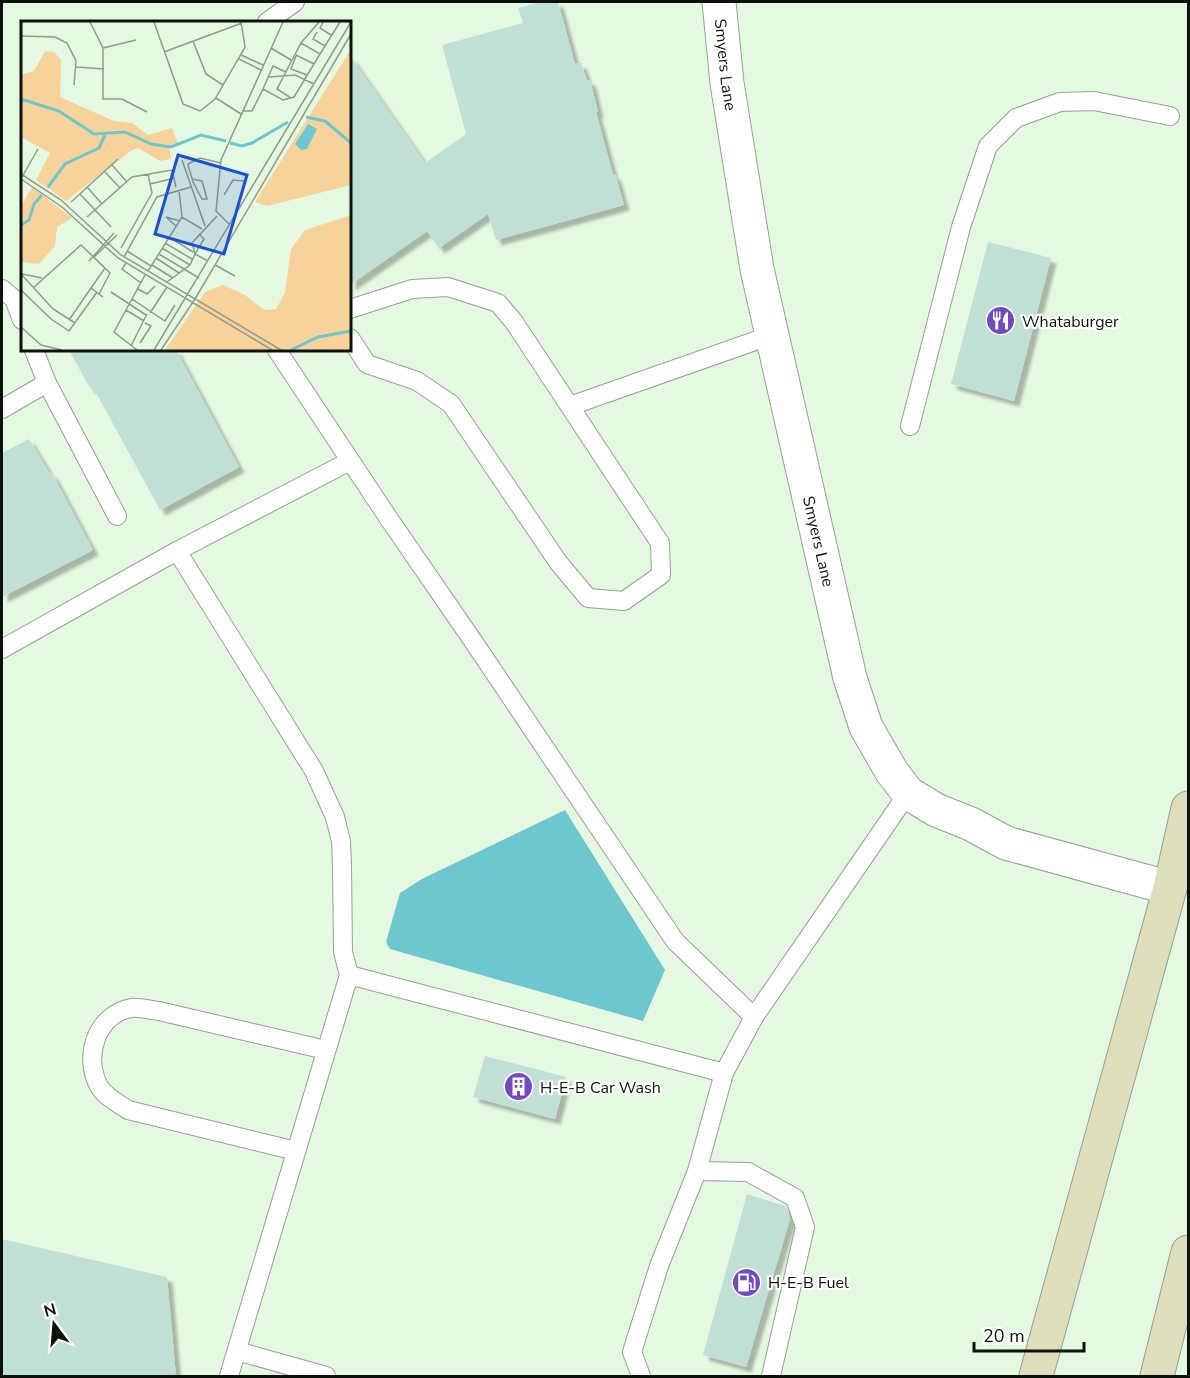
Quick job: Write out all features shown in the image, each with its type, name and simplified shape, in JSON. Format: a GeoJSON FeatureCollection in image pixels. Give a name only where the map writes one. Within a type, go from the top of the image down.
{"type":"FeatureCollection","features":[{"type":"Feature","properties":{"kind":"main road"},"geometry":{"type":"LineString","coordinates":[[1036,1377],[1170,888],[1188,808]]}},
{"type":"Feature","properties":{"kind":"main road"},"geometry":{"type":"LineString","coordinates":[[1157,1377],[1188,1251]]}},
{"type":"Feature","properties":{"kind":"street","name":"Smyers Lane"},"geometry":{"type":"LineString","coordinates":[[719,2],[729,95],[757,269],[850,678],[866,727],[892,772],[908,793],[936,810],[970,824],[1006,843],[1170,888]]}},
{"type":"Feature","properties":{"kind":"lane"},"geometry":{"type":"LineString","coordinates":[[268,21],[295,2]]}},
{"type":"Feature","properties":{"kind":"lane"},"geometry":{"type":"LineString","coordinates":[[910,426],[962,227],[988,146],[1016,118],[1060,102],[1094,101],[1170,117]]}},
{"type":"Feature","properties":{"kind":"lane"},"geometry":{"type":"LineString","coordinates":[[351,309],[412,289],[448,287],[498,303],[514,322],[660,543],[660,575],[624,601],[588,598],[558,562],[451,404],[417,381],[366,364],[351,340]]}},
{"type":"Feature","properties":{"kind":"lane"},"geometry":{"type":"LineString","coordinates":[[2,289],[14,299],[21,317]]}},
{"type":"Feature","properties":{"kind":"lane"},"geometry":{"type":"LineString","coordinates":[[570,406],[772,335]]}},
{"type":"Feature","properties":{"kind":"lane"},"geometry":{"type":"LineString","coordinates":[[34,351],[47,383],[117,516]]}},
{"type":"Feature","properties":{"kind":"lane"},"geometry":{"type":"LineString","coordinates":[[278,351],[675,941],[754,1017]]}},
{"type":"Feature","properties":{"kind":"lane"},"geometry":{"type":"LineString","coordinates":[[2,410],[47,383]]}},
{"type":"Feature","properties":{"kind":"lane"},"geometry":{"type":"LineString","coordinates":[[2,650],[177,551],[350,461]]}},
{"type":"Feature","properties":{"kind":"lane"},"geometry":{"type":"LineString","coordinates":[[177,551],[314,771],[335,817],[341,841],[343,952],[349,975],[229,1377]]}},
{"type":"Feature","properties":{"kind":"lane"},"geometry":{"type":"LineString","coordinates":[[641,1377],[632,1352],[659,1266],[697,1171],[724,1073],[754,1017],[908,793]]}},
{"type":"Feature","properties":{"kind":"lane"},"geometry":{"type":"LineString","coordinates":[[349,975],[724,1073]]}},
{"type":"Feature","properties":{"kind":"lane"},"geometry":{"type":"LineString","coordinates":[[296,1151],[128,1110],[110,1098],[100,1087],[93,1070],[93,1048],[100,1027],[113,1016],[132,1008],[159,1011],[326,1050]]}},
{"type":"Feature","properties":{"kind":"lane"},"geometry":{"type":"LineString","coordinates":[[697,1171],[748,1172],[795,1197],[805,1227],[771,1377]]}},
{"type":"Feature","properties":{"kind":"lane"},"geometry":{"type":"LineString","coordinates":[[237,1351],[326,1377]]}},
{"type":"Feature","properties":{"kind":"water"},"geometry":{"type":"Polygon","coordinates":[[[565,810],[665,970],[643,1021],[390,949],[386,942],[400,893],[422,879],[565,810]]]}},
{"type":"Feature","properties":{"kind":"building"},"geometry":{"type":"Polygon","coordinates":[[[541,2],[558,2],[575,64],[581,63],[587,81],[590,80],[613,175],[615,174],[624,205],[496,240],[488,214],[439,248],[427,231],[351,284],[351,57],[425,163],[466,134],[442,45],[523,23],[518,8],[541,2]]]}},
{"type":"Feature","properties":{"kind":"building","name":"Whataburger"},"geometry":{"type":"Polygon","coordinates":[[[988,242],[1051,258],[1014,401],[951,384],[988,242]]]}},
{"type":"Feature","properties":{"kind":"building"},"geometry":{"type":"Polygon","coordinates":[[[70,351],[177,351],[239,467],[160,510],[93,387],[90,388],[70,351]]]}},
{"type":"Feature","properties":{"kind":"building"},"geometry":{"type":"Polygon","coordinates":[[[29,439],[50,474],[52,473],[93,550],[2,597],[2,453],[29,439]]]}},
{"type":"Feature","properties":{"kind":"building","name":"H-E-B Car Wash"},"geometry":{"type":"Polygon","coordinates":[[[485,1056],[566,1077],[555,1119],[473,1097],[485,1056]]]}},
{"type":"Feature","properties":{"kind":"building","name":"H-E-B Fuel"},"geometry":{"type":"Polygon","coordinates":[[[747,1194],[786,1206],[790,1219],[746,1367],[703,1355],[747,1194]]]}},
{"type":"Feature","properties":{"kind":"building"},"geometry":{"type":"Polygon","coordinates":[[[2,1239],[167,1277],[176,1377],[2,1377],[2,1239]]]}},
{"type":"Feature","properties":{"kind":"place","name":"Whataburger"},"geometry":{"type":"Point","coordinates":[1001,321]}},
{"type":"Feature","properties":{"kind":"place","name":"H-E-B Car Wash"},"geometry":{"type":"Point","coordinates":[519,1087]}},
{"type":"Feature","properties":{"kind":"place","name":"H-E-B Fuel"},"geometry":{"type":"Point","coordinates":[747,1282]}}]}
